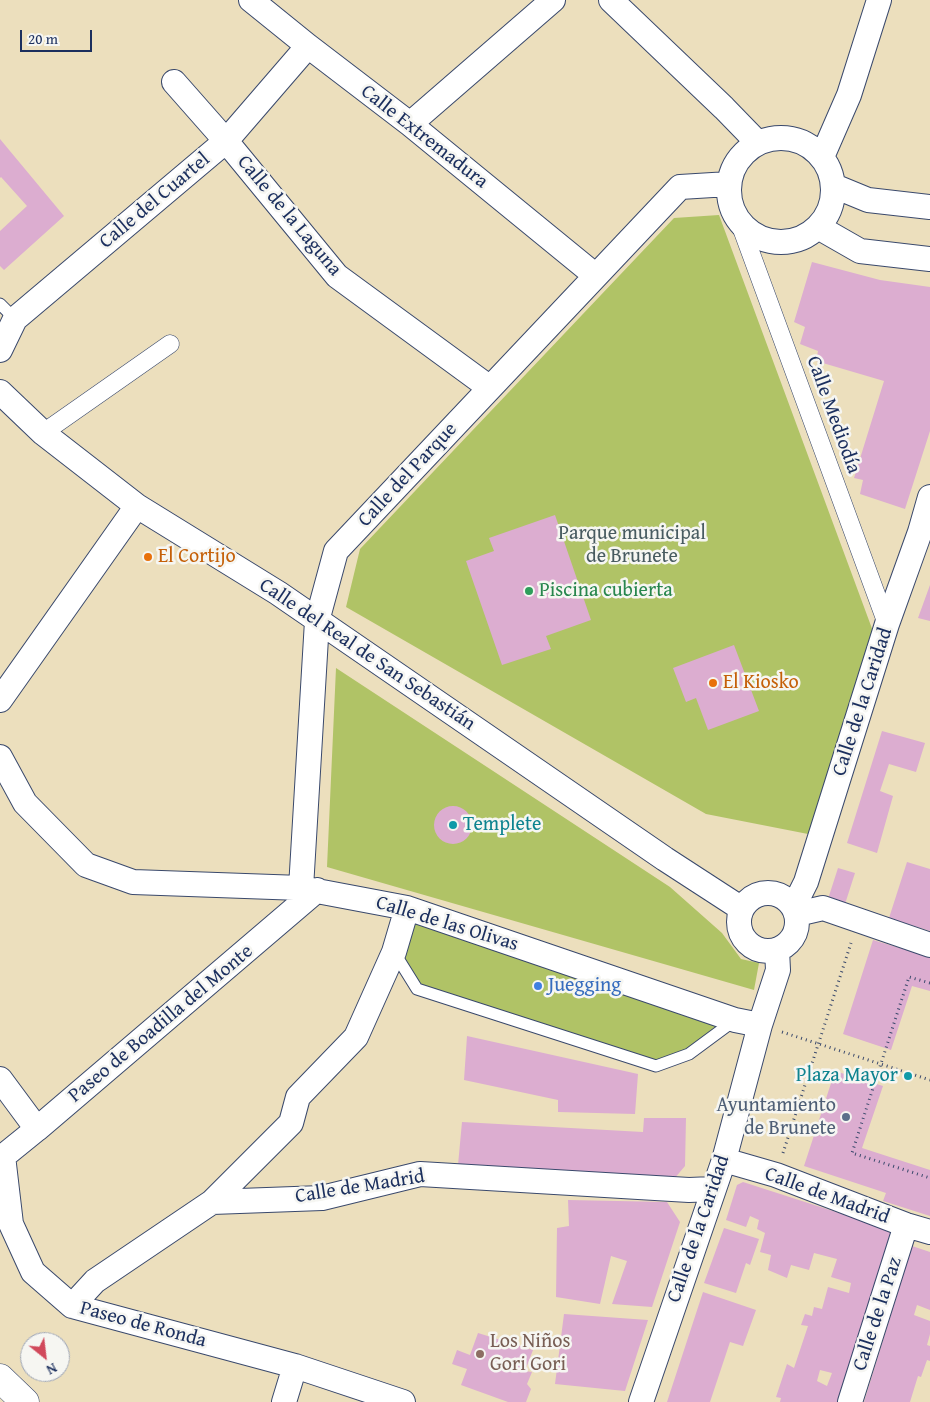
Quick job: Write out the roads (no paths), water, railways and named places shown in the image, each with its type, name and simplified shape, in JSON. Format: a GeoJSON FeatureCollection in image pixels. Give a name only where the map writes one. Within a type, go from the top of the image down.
{"type":"FeatureCollection","features":[{"type":"Feature","properties":{"kind":"highway"},"geometry":{"type":"LineString","coordinates":[[0,1378],[25,1402]]}},
{"type":"Feature","properties":{"kind":"street","name":"Calle Extremadura"},"geometry":{"type":"LineString","coordinates":[[252,0],[308,46],[410,124],[596,276]]}},
{"type":"Feature","properties":{"kind":"street"},"geometry":{"type":"LineString","coordinates":[[410,124],[553,0]]}},
{"type":"Feature","properties":{"kind":"street"},"geometry":{"type":"LineString","coordinates":[[611,0],[758,143]]}},
{"type":"Feature","properties":{"kind":"street"},"geometry":{"type":"LineString","coordinates":[[822,157],[849,95],[879,0]]}},
{"type":"Feature","properties":{"kind":"street","name":"Calle del Cuartel"},"geometry":{"type":"LineString","coordinates":[[0,350],[8,311],[226,141],[308,46]]}},
{"type":"Feature","properties":{"kind":"street","name":"Calle de la Laguna"},"geometry":{"type":"LineString","coordinates":[[174,82],[226,141],[337,276],[490,388]]}},
{"type":"Feature","properties":{"kind":"street"},"geometry":{"type":"LineString","coordinates":[[781,137],[796,140],[804,142],[822,157],[834,186],[830,208],[818,227],[799,239],[777,242],[755,235],[739,221],[730,203],[729,184],[738,160],[758,143],[781,137]]}},
{"type":"Feature","properties":{"kind":"street","name":"Calle del Parque"},"geometry":{"type":"LineString","coordinates":[[309,889],[317,620],[336,551],[680,187],[729,184]]}},
{"type":"Feature","properties":{"kind":"street"},"geometry":{"type":"LineString","coordinates":[[834,186],[868,200],[930,207]]}},
{"type":"Feature","properties":{"kind":"street","name":"Calle Mediodía"},"geometry":{"type":"LineString","coordinates":[[739,221],[887,624]]}},
{"type":"Feature","properties":{"kind":"street"},"geometry":{"type":"LineString","coordinates":[[818,227],[860,251],[930,259]]}},
{"type":"Feature","properties":{"kind":"street"},"geometry":{"type":"LineString","coordinates":[[43,433],[170,344]]}},
{"type":"Feature","properties":{"kind":"street","name":"Calle del Real de San Sebastián"},"geometry":{"type":"LineString","coordinates":[[0,392],[43,433],[137,506],[278,592],[689,875],[742,909]]}},
{"type":"Feature","properties":{"kind":"street","name":"Calle de la Caridad"},"geometry":{"type":"LineString","coordinates":[[795,910],[806,882],[887,624],[925,534],[930,497]]}},
{"type":"Feature","properties":{"kind":"street"},"geometry":{"type":"LineString","coordinates":[[0,700],[137,506]]}},
{"type":"Feature","properties":{"kind":"street","name":"Calle de las Olivas"},"geometry":{"type":"LineString","coordinates":[[0,757],[25,803],[86,865],[133,882],[309,889],[407,908],[735,1020],[760,1025]]}},
{"type":"Feature","properties":{"kind":"street","name":"Paseo de Boadilla del Monte"},"geometry":{"type":"LineString","coordinates":[[1,1157],[37,1129],[309,889]]}},
{"type":"Feature","properties":{"kind":"street"},"geometry":{"type":"LineString","coordinates":[[767,892],[778,894],[787,899],[795,910],[798,925],[794,936],[787,945],[777,950],[766,951],[755,948],[746,941],[740,931],[739,920],[742,909],[748,900],[757,894],[767,892]]}},
{"type":"Feature","properties":{"kind":"street"},"geometry":{"type":"LineString","coordinates":[[72,1306],[95,1281],[212,1202],[291,1123],[298,1097],[356,1037],[394,952],[407,908]]}},
{"type":"Feature","properties":{"kind":"street"},"geometry":{"type":"LineString","coordinates":[[795,910],[823,908],[930,945]]}},
{"type":"Feature","properties":{"kind":"street","name":"Calle de la Caridad"},"geometry":{"type":"LineString","coordinates":[[641,1402],[724,1160],[760,1025],[778,970],[777,950]]}},
{"type":"Feature","properties":{"kind":"street"},"geometry":{"type":"LineString","coordinates":[[0,1079],[37,1129]]}},
{"type":"Feature","properties":{"kind":"street","name":"Paseo de Ronda"},"geometry":{"type":"LineString","coordinates":[[1,1157],[11,1224],[33,1272],[72,1306],[295,1366],[403,1402]]}},
{"type":"Feature","properties":{"kind":"street","name":"Calle de Madrid"},"geometry":{"type":"LineString","coordinates":[[724,1160],[776,1175],[906,1225],[930,1232]]}},
{"type":"Feature","properties":{"kind":"street","name":"Calle de Madrid"},"geometry":{"type":"LineString","coordinates":[[212,1202],[322,1198],[420,1174],[679,1190],[713,1190]]}},
{"type":"Feature","properties":{"kind":"street","name":"Calle de la Paz"},"geometry":{"type":"LineString","coordinates":[[850,1402],[906,1225]]}},
{"type":"Feature","properties":{"kind":"street"},"geometry":{"type":"LineString","coordinates":[[284,1402],[295,1366]]}},
{"type":"Feature","properties":{"kind":"lane"},"geometry":{"type":"LineString","coordinates":[[394,952],[417,989],[656,1066],[689,1054],[735,1020]]}},
{"type":"Feature","properties":{"kind":"place","name":"El Cortijo"},"geometry":{"type":"Point","coordinates":[148,557]}},
{"type":"Feature","properties":{"kind":"place","name":"Piscina cubierta"},"geometry":{"type":"Point","coordinates":[529,591]}},
{"type":"Feature","properties":{"kind":"place","name":"El Kiosko"},"geometry":{"type":"Point","coordinates":[713,683]}},
{"type":"Feature","properties":{"kind":"place","name":"Templete"},"geometry":{"type":"Point","coordinates":[453,825]}},
{"type":"Feature","properties":{"kind":"place","name":"Juegging"},"geometry":{"type":"Point","coordinates":[538,986]}},
{"type":"Feature","properties":{"kind":"place","name":"Plaza Mayor"},"geometry":{"type":"Point","coordinates":[908,1076]}},
{"type":"Feature","properties":{"kind":"place","name":"Ayuntamiento de Brunete"},"geometry":{"type":"Point","coordinates":[846,1117]}},
{"type":"Feature","properties":{"kind":"place","name":"Los Niños Gori Gori"},"geometry":{"type":"Point","coordinates":[480,1354]}},
{"type":"Feature","properties":{"kind":"park label","name":"Parque municipal de Brunete"},"geometry":{"type":"Point","coordinates":[632,546]}}]}
